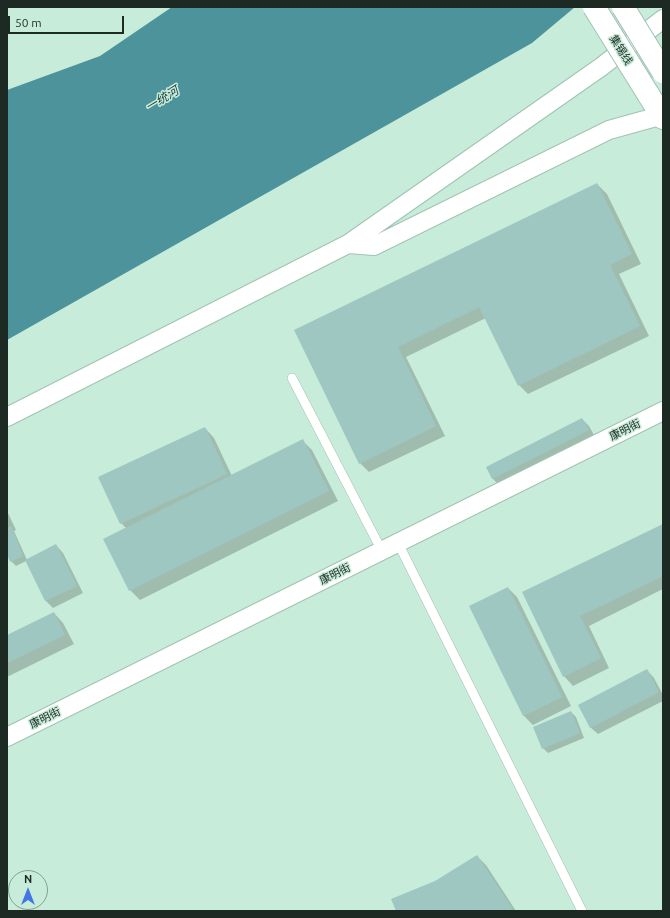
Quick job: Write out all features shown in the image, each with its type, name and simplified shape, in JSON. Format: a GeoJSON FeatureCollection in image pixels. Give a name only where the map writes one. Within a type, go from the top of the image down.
{"type":"FeatureCollection","features":[{"type":"Feature","properties":{"kind":"highway","name":"集锡线"},"geometry":{"type":"LineString","coordinates":[[594,7],[663,116]]}},
{"type":"Feature","properties":{"kind":"highway"},"geometry":{"type":"LineString","coordinates":[[623,7],[663,72]]}},
{"type":"Feature","properties":{"kind":"street"},"geometry":{"type":"LineString","coordinates":[[7,417],[348,244],[601,67],[663,19]]}},
{"type":"Feature","properties":{"kind":"street"},"geometry":{"type":"LineString","coordinates":[[348,244],[374,246],[609,130],[663,116]]}},
{"type":"Feature","properties":{"kind":"street","name":"康明街"},"geometry":{"type":"LineString","coordinates":[[7,737],[663,412]]}},
{"type":"Feature","properties":{"kind":"lane"},"geometry":{"type":"LineString","coordinates":[[292,378],[382,551]]}},
{"type":"Feature","properties":{"kind":"lane"},"geometry":{"type":"LineString","coordinates":[[398,543],[582,911]]}},
{"type":"Feature","properties":{"kind":"water","name":"一统河"},"geometry":{"type":"Polygon","coordinates":[[[172,7],[575,7],[532,43],[7,340],[7,90],[100,56],[172,7]]]}},
{"type":"Feature","properties":{"kind":"building"},"geometry":{"type":"Polygon","coordinates":[[[597,183],[632,254],[610,265],[640,326],[518,386],[479,307],[398,347],[436,426],[359,464],[294,330],[597,183]]]}},
{"type":"Feature","properties":{"kind":"building"},"geometry":{"type":"Polygon","coordinates":[[[582,418],[589,430],[492,479],[486,467],[582,418]]]}},
{"type":"Feature","properties":{"kind":"building"},"geometry":{"type":"Polygon","coordinates":[[[205,427],[227,474],[120,524],[98,477],[205,427]]]}},
{"type":"Feature","properties":{"kind":"building"},"geometry":{"type":"Polygon","coordinates":[[[303,439],[329,491],[129,591],[103,539],[303,439]]]}},
{"type":"Feature","properties":{"kind":"building"},"geometry":{"type":"Polygon","coordinates":[[[663,524],[663,576],[580,616],[601,658],[563,677],[522,592],[663,524]]]}},
{"type":"Feature","properties":{"kind":"building"},"geometry":{"type":"Polygon","coordinates":[[[11,526],[23,556],[10,562],[7,554],[7,528],[11,526]]]}},
{"type":"Feature","properties":{"kind":"building"},"geometry":{"type":"Polygon","coordinates":[[[56,544],[77,586],[45,601],[25,560],[56,544]]]}},
{"type":"Feature","properties":{"kind":"building"},"geometry":{"type":"Polygon","coordinates":[[[508,587],[562,697],[523,716],[469,606],[508,587]]]}},
{"type":"Feature","properties":{"kind":"building"},"geometry":{"type":"Polygon","coordinates":[[[54,612],[65,635],[7,663],[7,635],[54,612]]]}},
{"type":"Feature","properties":{"kind":"building"},"geometry":{"type":"Polygon","coordinates":[[[647,669],[659,692],[590,728],[578,705],[647,669]]]}},
{"type":"Feature","properties":{"kind":"building"},"geometry":{"type":"Polygon","coordinates":[[[571,711],[580,733],[542,749],[533,727],[571,711]]]}},
{"type":"Feature","properties":{"kind":"building"},"geometry":{"type":"Polygon","coordinates":[[[477,855],[514,911],[396,911],[391,899],[435,881],[477,855]]]}}]}
